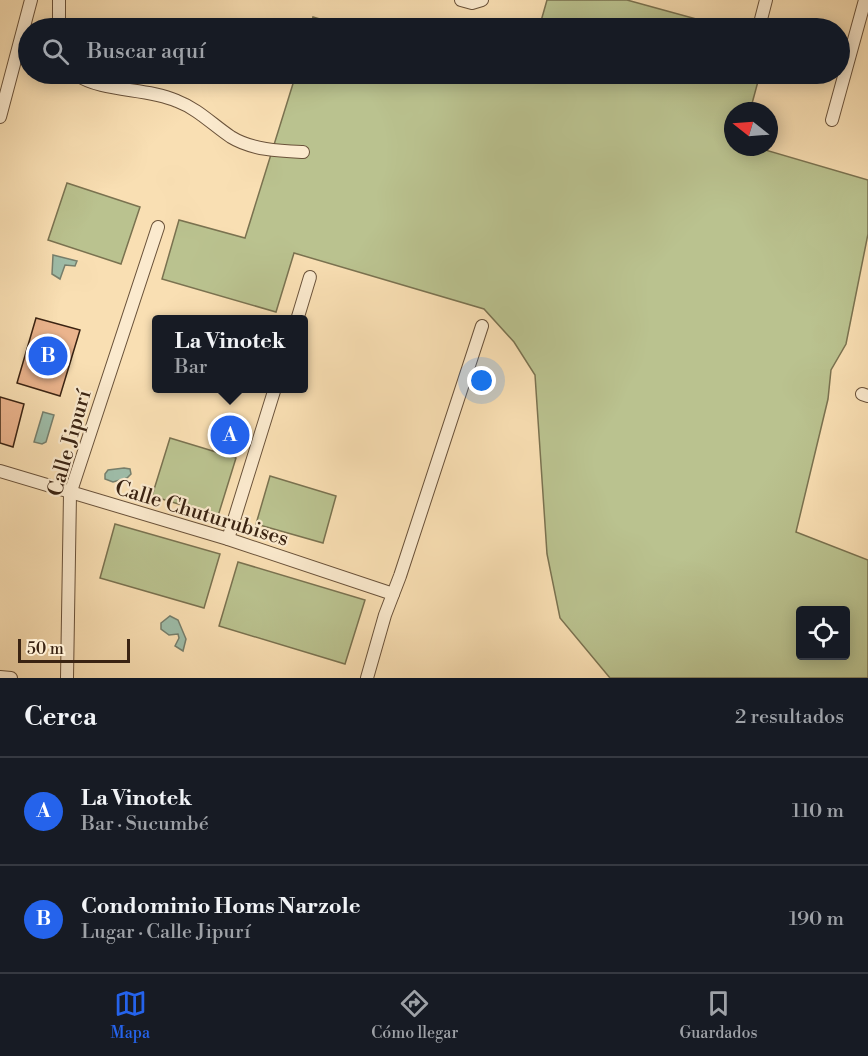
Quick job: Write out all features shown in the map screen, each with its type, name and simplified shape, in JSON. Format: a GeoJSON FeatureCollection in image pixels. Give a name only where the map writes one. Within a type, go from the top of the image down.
{"type":"FeatureCollection","features":[{"type":"Feature","properties":{"kind":"street"},"geometry":{"type":"LineString","coordinates":[[26,18],[31,0]]}},
{"type":"Feature","properties":{"kind":"street"},"geometry":{"type":"LineString","coordinates":[[59,0],[59,18]]}},
{"type":"Feature","properties":{"kind":"street"},"geometry":{"type":"LineString","coordinates":[[461,0],[472,3],[482,0]]}},
{"type":"Feature","properties":{"kind":"street"},"geometry":{"type":"LineString","coordinates":[[761,18],[766,0]]}},
{"type":"Feature","properties":{"kind":"street"},"geometry":{"type":"LineString","coordinates":[[850,55],[865,0]]}},
{"type":"Feature","properties":{"kind":"street"},"geometry":{"type":"LineString","coordinates":[[0,117],[18,49]]}},
{"type":"Feature","properties":{"kind":"street"},"geometry":{"type":"LineString","coordinates":[[99,84],[176,100],[195,110],[233,138],[260,147],[303,152]]}},
{"type":"Feature","properties":{"kind":"street"},"geometry":{"type":"LineString","coordinates":[[832,120],[842,84]]}},
{"type":"Feature","properties":{"kind":"street","name":"Calle Jipurí"},"geometry":{"type":"LineString","coordinates":[[67,678],[70,494],[158,227]]}},
{"type":"Feature","properties":{"kind":"street"},"geometry":{"type":"LineString","coordinates":[[299,315],[310,277]]}},
{"type":"Feature","properties":{"kind":"street"},"geometry":{"type":"LineString","coordinates":[[367,678],[482,326]]}},
{"type":"Feature","properties":{"kind":"street"},"geometry":{"type":"LineString","coordinates":[[228,539],[273,393]]}},
{"type":"Feature","properties":{"kind":"street","name":"Calle Chuturubises"},"geometry":{"type":"LineString","coordinates":[[0,471],[70,494],[228,539],[393,594]]}},
{"type":"Feature","properties":{"kind":"street"},"geometry":{"type":"LineString","coordinates":[[0,678],[11,678]]}},
{"type":"Feature","properties":{"kind":"green space"},"geometry":{"type":"Polygon","coordinates":[[[547,0],[627,0],[693,18],[542,18],[547,0]]]}},
{"type":"Feature","properties":{"kind":"green space"},"geometry":{"type":"Polygon","coordinates":[[[293,84],[757,84],[752,102],[724,102],[724,156],[778,156],[778,154],[868,180],[868,234],[846,344],[831,370],[828,399],[796,532],[868,560],[868,678],[610,678],[560,618],[547,554],[535,375],[514,342],[484,309],[294,253],[276,312],[162,279],[179,220],[245,238],[293,84]]]}},
{"type":"Feature","properties":{"kind":"green space"},"geometry":{"type":"Polygon","coordinates":[[[67,183],[140,207],[121,264],[48,240],[67,183]]]}},
{"type":"Feature","properties":{"kind":"green space"},"geometry":{"type":"Polygon","coordinates":[[[170,438],[236,458],[218,516],[152,496],[170,438]]]}},
{"type":"Feature","properties":{"kind":"green space"},"geometry":{"type":"Polygon","coordinates":[[[270,476],[336,496],[323,543],[256,524],[270,476]]]}},
{"type":"Feature","properties":{"kind":"green space"},"geometry":{"type":"Polygon","coordinates":[[[115,524],[220,554],[204,608],[100,578],[115,524]]]}},
{"type":"Feature","properties":{"kind":"green space"},"geometry":{"type":"Polygon","coordinates":[[[238,562],[365,600],[345,664],[219,626],[238,562]]]}},
{"type":"Feature","properties":{"kind":"shaded area"},"geometry":{"type":"Polygon","coordinates":[[[53,255],[77,261],[75,266],[65,265],[60,279],[52,274],[53,255]]]}},
{"type":"Feature","properties":{"kind":"shaded area"},"geometry":{"type":"Polygon","coordinates":[[[43,412],[54,415],[46,442],[42,444],[34,442],[43,412]]]}},
{"type":"Feature","properties":{"kind":"shaded area"},"geometry":{"type":"Polygon","coordinates":[[[130,469],[131,474],[127,478],[113,482],[105,479],[108,470],[130,469]]]}},
{"type":"Feature","properties":{"kind":"shaded area"},"geometry":{"type":"Polygon","coordinates":[[[170,616],[178,620],[186,639],[183,651],[175,646],[179,638],[178,634],[169,635],[161,629],[161,623],[170,616]]]}},
{"type":"Feature","properties":{"kind":"building"},"geometry":{"type":"Polygon","coordinates":[[[36,318],[80,330],[60,396],[17,383],[36,318]]]}},
{"type":"Feature","properties":{"kind":"building"},"geometry":{"type":"Polygon","coordinates":[[[0,397],[24,404],[13,447],[0,443],[0,397]]]}},
{"type":"Feature","properties":{"kind":"place","name":"Condominio Homs Narzole"},"geometry":{"type":"Point","coordinates":[48,356]}},
{"type":"Feature","properties":{"kind":"place","name":"La Vinotek"},"geometry":{"type":"Point","coordinates":[230,435]}}]}
